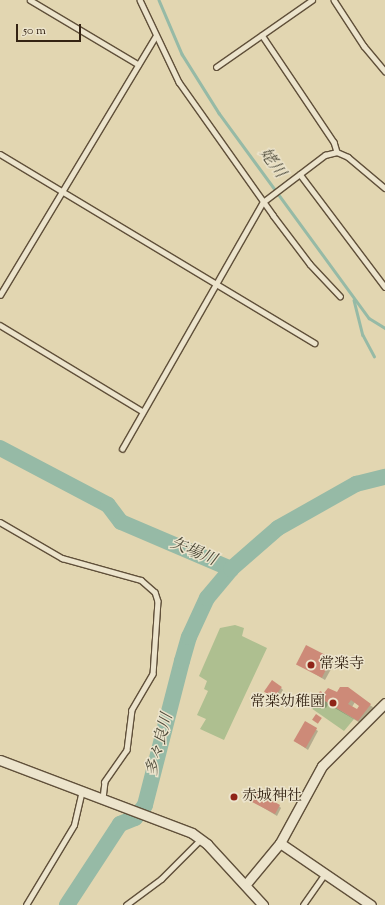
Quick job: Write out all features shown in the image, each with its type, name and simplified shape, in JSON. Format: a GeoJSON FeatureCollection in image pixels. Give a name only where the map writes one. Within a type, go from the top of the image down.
{"type":"FeatureCollection","features":[{"type":"Feature","properties":{"kind":"street"},"geometry":{"type":"LineString","coordinates":[[246,884],[280,843],[322,766],[385,703]]}},
{"type":"Feature","properties":{"kind":"street"},"geometry":{"type":"LineString","coordinates":[[0,760],[154,817],[201,839],[246,884],[263,905]]}},
{"type":"Feature","properties":{"kind":"street"},"geometry":{"type":"LineString","coordinates":[[280,843],[371,905]]}},
{"type":"Feature","properties":{"kind":"lane"},"geometry":{"type":"LineString","coordinates":[[30,0],[138,64]]}},
{"type":"Feature","properties":{"kind":"lane"},"geometry":{"type":"LineString","coordinates":[[140,0],[155,37],[179,82],[310,264],[340,296]]}},
{"type":"Feature","properties":{"kind":"lane"},"geometry":{"type":"LineString","coordinates":[[216,67],[312,0]]}},
{"type":"Feature","properties":{"kind":"lane"},"geometry":{"type":"LineString","coordinates":[[334,0],[364,46],[385,71]]}},
{"type":"Feature","properties":{"kind":"lane"},"geometry":{"type":"LineString","coordinates":[[262,35],[334,142],[337,152]]}},
{"type":"Feature","properties":{"kind":"lane"},"geometry":{"type":"LineString","coordinates":[[0,295],[155,37]]}},
{"type":"Feature","properties":{"kind":"lane"},"geometry":{"type":"LineString","coordinates":[[122,449],[142,411],[265,201],[325,155],[337,152],[348,157],[385,188]]}},
{"type":"Feature","properties":{"kind":"lane"},"geometry":{"type":"LineString","coordinates":[[0,154],[315,343]]}},
{"type":"Feature","properties":{"kind":"lane"},"geometry":{"type":"LineString","coordinates":[[298,175],[385,287]]}},
{"type":"Feature","properties":{"kind":"lane"},"geometry":{"type":"LineString","coordinates":[[0,325],[142,411]]}},
{"type":"Feature","properties":{"kind":"lane"},"geometry":{"type":"LineString","coordinates":[[0,522],[62,558],[141,580],[155,592],[158,601],[153,674],[132,710],[127,750],[105,782],[103,798]]}},
{"type":"Feature","properties":{"kind":"lane"},"geometry":{"type":"LineString","coordinates":[[26,905],[74,825],[82,791]]}},
{"type":"Feature","properties":{"kind":"lane"},"geometry":{"type":"LineString","coordinates":[[126,905],[162,879],[201,839]]}},
{"type":"Feature","properties":{"kind":"lane"},"geometry":{"type":"LineString","coordinates":[[303,905],[324,874]]}},
{"type":"Feature","properties":{"kind":"green space"},"geometry":{"type":"Polygon","coordinates":[[[235,625],[244,628],[242,636],[267,648],[224,740],[200,729],[206,719],[197,715],[208,691],[204,689],[207,681],[199,676],[220,628],[235,625]]]}},
{"type":"Feature","properties":{"kind":"green space"},"geometry":{"type":"Polygon","coordinates":[[[325,701],[354,719],[344,731],[311,708],[315,702],[322,705],[325,701]]]}},
{"type":"Feature","properties":{"kind":"building"},"geometry":{"type":"Polygon","coordinates":[[[306,645],[332,658],[322,678],[296,665],[306,645]]]}},
{"type":"Feature","properties":{"kind":"building"},"geometry":{"type":"Polygon","coordinates":[[[272,680],[282,687],[274,698],[264,691],[272,680]]]}},
{"type":"Feature","properties":{"kind":"building"},"geometry":{"type":"Polygon","coordinates":[[[340,687],[348,687],[371,704],[358,721],[325,701],[322,705],[315,702],[320,691],[324,693],[328,688],[337,692],[340,687]],[[351,700],[348,704],[357,709],[359,706],[351,700]]]}},
{"type":"Feature","properties":{"kind":"building"},"geometry":{"type":"Polygon","coordinates":[[[316,714],[322,718],[318,724],[312,720],[316,714]]]}},
{"type":"Feature","properties":{"kind":"building"},"geometry":{"type":"Polygon","coordinates":[[[305,721],[317,728],[306,748],[294,741],[305,721]]]}},
{"type":"Feature","properties":{"kind":"building"},"geometry":{"type":"Polygon","coordinates":[[[250,788],[280,805],[275,814],[252,802],[254,799],[247,794],[250,788]]]}},
{"type":"Feature","properties":{"kind":"waterway","name":"姥川"},"geometry":{"type":"LineString","coordinates":[[159,0],[182,54],[219,113],[369,318],[385,328]]}},
{"type":"Feature","properties":{"kind":"waterway"},"geometry":{"type":"LineString","coordinates":[[354,300],[363,335],[374,356]]}},
{"type":"Feature","properties":{"kind":"waterway","name":"矢場川"},"geometry":{"type":"LineString","coordinates":[[0,448],[108,505],[121,522],[231,569]]}},
{"type":"Feature","properties":{"kind":"waterway","name":"多々良川"},"geometry":{"type":"LineString","coordinates":[[67,905],[120,824],[135,818],[145,805],[189,637],[207,598],[231,569],[278,528],[356,484],[385,477]]}},
{"type":"Feature","properties":{"kind":"place","name":"常楽寺"},"geometry":{"type":"Point","coordinates":[311,665]}},
{"type":"Feature","properties":{"kind":"place","name":"常楽幼稚園"},"geometry":{"type":"Point","coordinates":[333,703]}},
{"type":"Feature","properties":{"kind":"place","name":"赤城神社"},"geometry":{"type":"Point","coordinates":[234,797]}}]}
